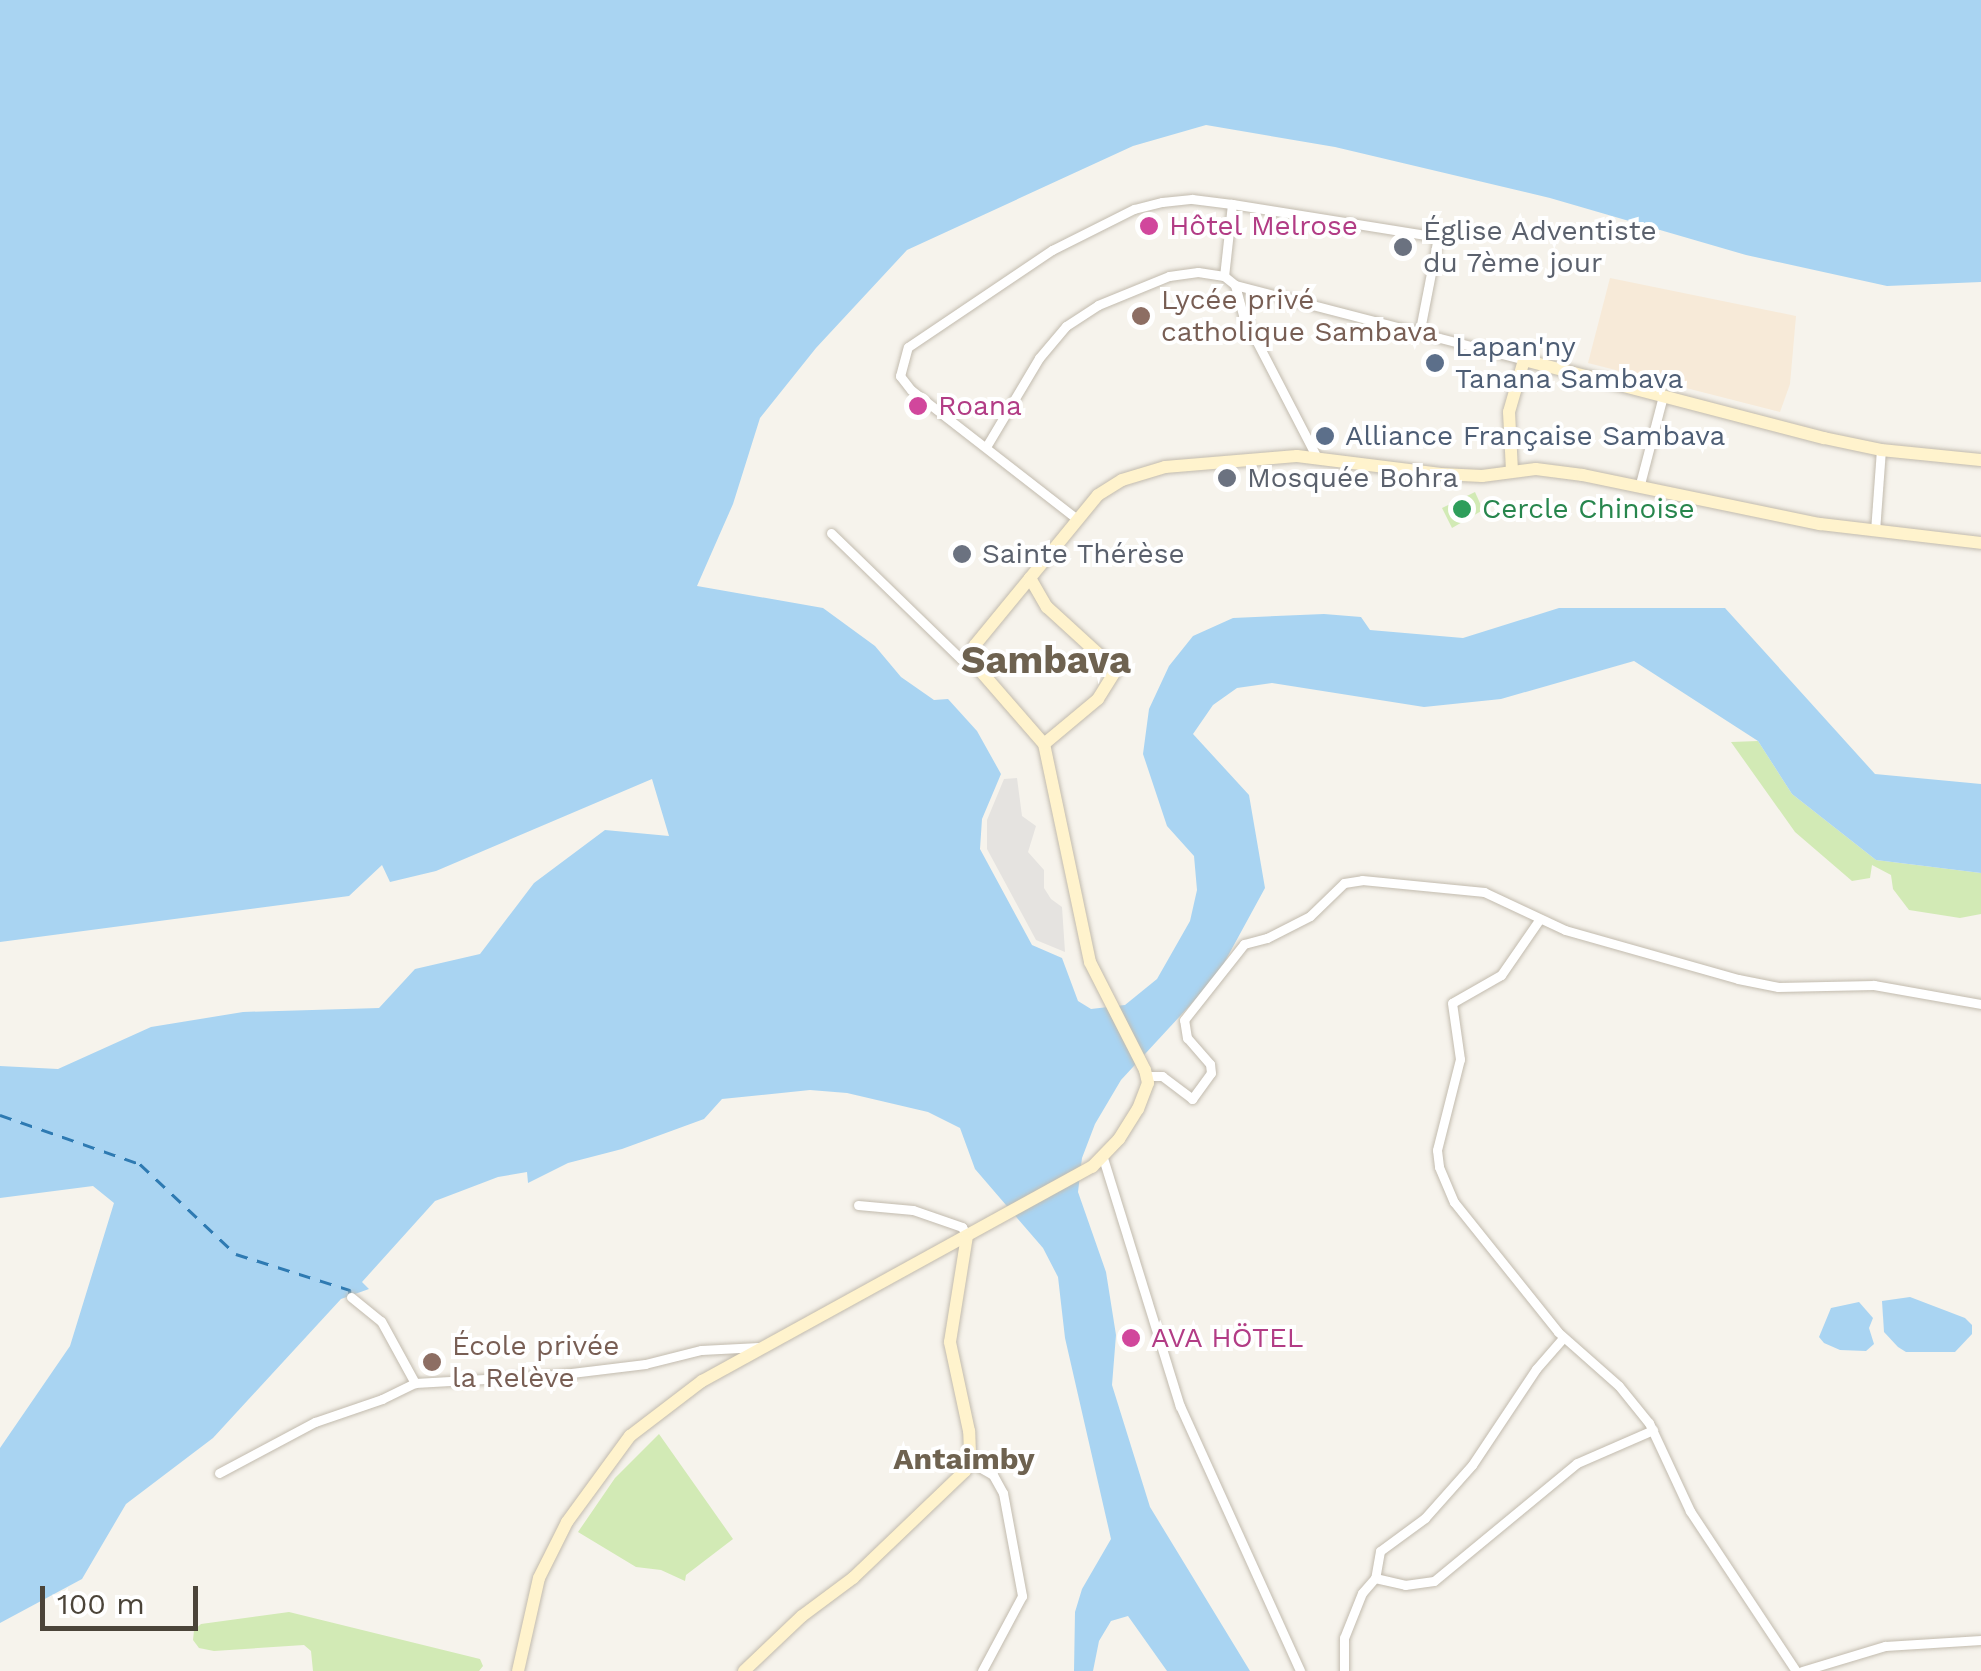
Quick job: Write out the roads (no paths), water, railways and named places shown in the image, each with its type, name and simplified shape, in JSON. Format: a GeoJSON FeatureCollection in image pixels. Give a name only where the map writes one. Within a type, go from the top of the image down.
{"type":"FeatureCollection","features":[{"type":"Feature","properties":{"kind":"main road"},"geometry":{"type":"LineString","coordinates":[[1512,471],[1509,412],[1524,360],[1881,450],[1981,460]]}},
{"type":"Feature","properties":{"kind":"main road"},"geometry":{"type":"LineString","coordinates":[[518,1671],[539,1578],[567,1522],[630,1436],[669,1404],[765,1347],[1098,1162],[1138,1108],[1146,1073],[1107,997],[1081,933],[1044,744],[970,659],[974,645],[1098,495],[1143,471],[1316,456],[1441,474],[1482,476],[1536,469],[1640,484],[1702,502],[1875,531],[1981,543]]}},
{"type":"Feature","properties":{"kind":"main road"},"geometry":{"type":"LineString","coordinates":[[1030,578],[1046,607],[1116,670],[1098,699],[1044,744]]}},
{"type":"Feature","properties":{"kind":"main road"},"geometry":{"type":"LineString","coordinates":[[744,1671],[802,1616],[853,1578],[958,1480],[969,1461],[969,1430],[950,1342],[967,1236]]}},
{"type":"Feature","properties":{"kind":"street"},"geometry":{"type":"LineString","coordinates":[[1077,519],[900,376],[908,347],[1052,250],[1134,209],[1192,199],[1438,237],[1420,330]]}},
{"type":"Feature","properties":{"kind":"street"},"geometry":{"type":"LineString","coordinates":[[1224,276],[1232,204]]}},
{"type":"Feature","properties":{"kind":"street"},"geometry":{"type":"LineString","coordinates":[[986,447],[1039,358],[1066,326],[1098,305],[1169,276],[1198,272],[1224,276],[1235,285],[1524,360]]}},
{"type":"Feature","properties":{"kind":"street"},"geometry":{"type":"LineString","coordinates":[[1235,285],[1243,315],[1316,456]]}},
{"type":"Feature","properties":{"kind":"street"},"geometry":{"type":"LineString","coordinates":[[1640,484],[1663,396]]}},
{"type":"Feature","properties":{"kind":"street"},"geometry":{"type":"LineString","coordinates":[[1875,531],[1881,450]]}},
{"type":"Feature","properties":{"kind":"street"},"geometry":{"type":"LineString","coordinates":[[831,533],[961,660],[970,659]]}},
{"type":"Feature","properties":{"kind":"street"},"geometry":{"type":"LineString","coordinates":[[1146,1073],[1162,1076],[1192,1099],[1212,1073],[1210,1064],[1187,1038],[1184,1020],[1244,944],[1268,938],[1310,916],[1344,882],[1405,882],[1484,892],[1539,920],[1778,987],[1874,985],[1981,1004]]}},
{"type":"Feature","properties":{"kind":"street"},"geometry":{"type":"LineString","coordinates":[[1539,920],[1500,975],[1452,1004],[1460,1059],[1437,1150],[1438,1167],[1454,1202],[1563,1338],[1619,1386],[1652,1430],[1690,1511],[1799,1671],[1885,1646],[1981,1640]]}},
{"type":"Feature","properties":{"kind":"street"},"geometry":{"type":"LineString","coordinates":[[1098,1162],[1180,1406],[1300,1671]]}},
{"type":"Feature","properties":{"kind":"street"},"geometry":{"type":"LineString","coordinates":[[858,1205],[913,1210],[962,1226],[967,1236]]}},
{"type":"Feature","properties":{"kind":"street"},"geometry":{"type":"LineString","coordinates":[[351,1296],[381,1321],[414,1382]]}},
{"type":"Feature","properties":{"kind":"street"},"geometry":{"type":"LineString","coordinates":[[1344,1671],[1344,1638],[1362,1593],[1376,1578],[1380,1552],[1425,1518],[1472,1465],[1536,1370],[1563,1338]]}},
{"type":"Feature","properties":{"kind":"street"},"geometry":{"type":"LineString","coordinates":[[219,1473],[315,1422],[382,1399],[414,1382],[556,1374],[645,1364],[731,1346],[765,1347]]}},
{"type":"Feature","properties":{"kind":"street"},"geometry":{"type":"LineString","coordinates":[[1376,1578],[1405,1585],[1434,1580],[1577,1463],[1652,1430]]}},
{"type":"Feature","properties":{"kind":"street"},"geometry":{"type":"LineString","coordinates":[[969,1461],[993,1475],[1003,1493],[1022,1596],[982,1671]]}},
{"type":"Feature","properties":{"kind":"water"},"geometry":{"type":"Polygon","coordinates":[[[0,0],[1981,0],[1981,282],[1887,286],[1746,255],[1550,198],[1335,147],[1206,125],[1133,146],[907,250],[816,348],[760,418],[733,504],[697,586],[823,608],[875,646],[901,677],[934,700],[948,699],[977,731],[1001,774],[982,819],[980,849],[1032,945],[1062,958],[1078,1001],[1091,1009],[1125,1005],[1157,979],[1190,921],[1197,890],[1194,856],[1167,826],[1143,754],[1149,709],[1169,666],[1193,636],[1233,618],[1324,614],[1361,617],[1370,630],[1463,638],[1559,608],[1725,608],[1875,774],[1981,784],[1981,873],[1876,860],[1792,794],[1758,741],[1634,661],[1501,699],[1424,707],[1272,683],[1237,688],[1213,705],[1193,734],[1249,795],[1265,888],[1217,976],[1121,1080],[1095,1124],[1082,1158],[1078,1192],[1106,1272],[1116,1335],[1112,1385],[1150,1507],[1250,1671],[1167,1671],[1128,1616],[1111,1621],[1099,1641],[1093,1671],[1074,1671],[1075,1612],[1082,1589],[1111,1539],[1065,1338],[1058,1277],[1043,1248],[975,1169],[960,1128],[928,1112],[847,1093],[810,1090],[722,1099],[704,1119],[622,1149],[568,1163],[528,1183],[527,1172],[498,1177],[435,1201],[362,1282],[369,1289],[341,1299],[213,1438],[126,1504],[82,1579],[0,1623],[0,1448],[70,1346],[114,1203],[93,1186],[0,1198],[0,1066],[58,1069],[151,1027],[243,1012],[379,1008],[415,969],[480,954],[534,883],[605,830],[669,836],[652,779],[436,871],[390,882],[382,865],[349,896],[0,942],[0,0]]]}},
{"type":"Feature","properties":{"kind":"water"},"geometry":{"type":"Polygon","coordinates":[[[1910,1297],[1965,1318],[1972,1325],[1972,1334],[1955,1352],[1906,1352],[1884,1332],[1882,1301],[1910,1297]]]}},
{"type":"Feature","properties":{"kind":"water"},"geometry":{"type":"Polygon","coordinates":[[[1859,1302],[1873,1318],[1869,1328],[1874,1344],[1866,1351],[1840,1350],[1824,1343],[1819,1337],[1831,1308],[1859,1302]]]}},
{"type":"Feature","properties":{"kind":"place","name":"Hôtel Melrose"},"geometry":{"type":"Point","coordinates":[1149,226]}},
{"type":"Feature","properties":{"kind":"place","name":"Église Adventiste du 7ème jour"},"geometry":{"type":"Point","coordinates":[1403,247]}},
{"type":"Feature","properties":{"kind":"place","name":"Lycée privé catholique Sambava"},"geometry":{"type":"Point","coordinates":[1141,316]}},
{"type":"Feature","properties":{"kind":"place","name":"Lapan'ny Tanana Sambava"},"geometry":{"type":"Point","coordinates":[1435,363]}},
{"type":"Feature","properties":{"kind":"place","name":"Roana"},"geometry":{"type":"Point","coordinates":[918,406]}},
{"type":"Feature","properties":{"kind":"place","name":"Alliance Française Sambava"},"geometry":{"type":"Point","coordinates":[1325,436]}},
{"type":"Feature","properties":{"kind":"place","name":"Mosquée Bohra"},"geometry":{"type":"Point","coordinates":[1227,478]}},
{"type":"Feature","properties":{"kind":"place","name":"Cercle Chinoise"},"geometry":{"type":"Point","coordinates":[1462,509]}},
{"type":"Feature","properties":{"kind":"place","name":"Sainte Thérèse"},"geometry":{"type":"Point","coordinates":[962,554]}},
{"type":"Feature","properties":{"kind":"place","name":"AVA HÖTEL"},"geometry":{"type":"Point","coordinates":[1131,1338]}},
{"type":"Feature","properties":{"kind":"place","name":"École privée la Relève"},"geometry":{"type":"Point","coordinates":[432,1362]}},
{"type":"Feature","properties":{"kind":"district","name":"Sambava"},"geometry":{"type":"Point","coordinates":[1046,661]}},
{"type":"Feature","properties":{"kind":"district","name":"Antaimby"},"geometry":{"type":"Point","coordinates":[964,1459]}}]}
